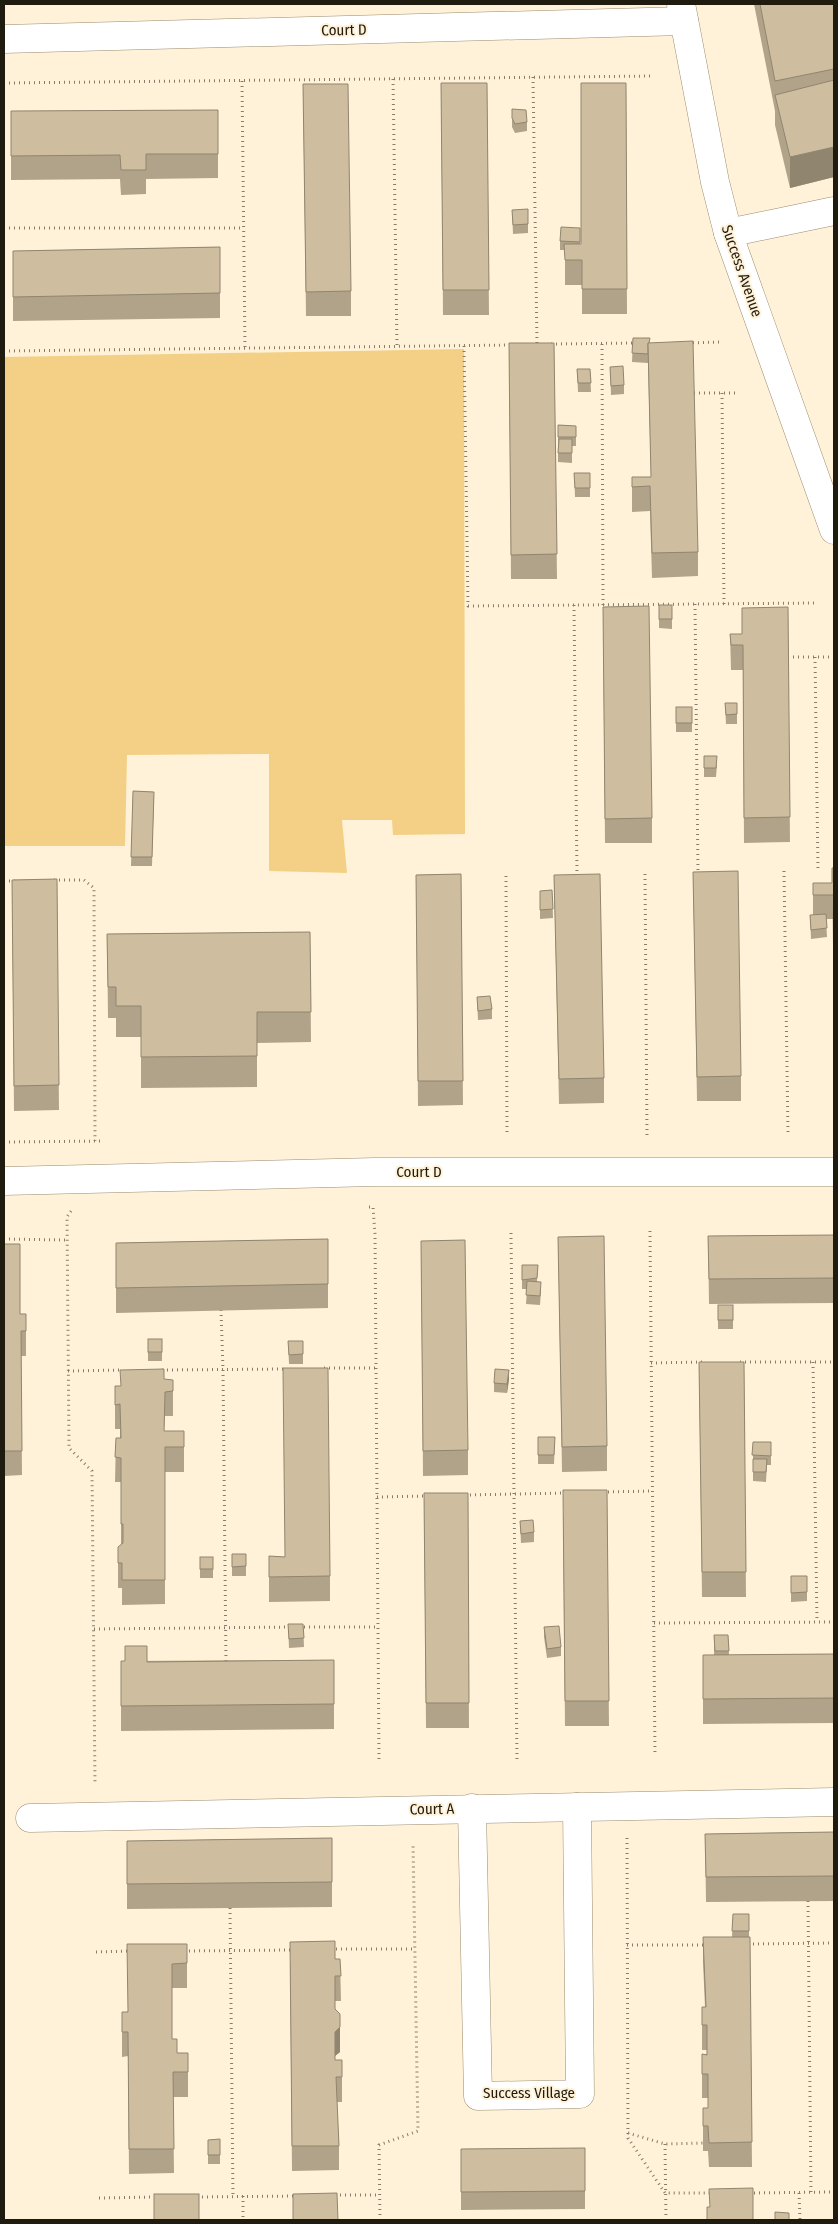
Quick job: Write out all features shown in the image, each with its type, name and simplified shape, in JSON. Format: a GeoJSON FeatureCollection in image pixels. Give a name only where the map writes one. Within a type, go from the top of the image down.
{"type":"FeatureCollection","features":[{"type":"Feature","properties":{"kind":"street","name":"Court D"},"geometry":{"type":"LineString","coordinates":[[4,39],[682,12]]}},
{"type":"Feature","properties":{"kind":"street","name":"Success Avenue"},"geometry":{"type":"LineString","coordinates":[[682,12],[715,182],[728,233],[834,530]]}},
{"type":"Feature","properties":{"kind":"street"},"geometry":{"type":"LineString","coordinates":[[728,233],[834,211]]}},
{"type":"Feature","properties":{"kind":"street","name":"Court D"},"geometry":{"type":"LineString","coordinates":[[4,1181],[375,1172],[834,1172]]}},
{"type":"Feature","properties":{"kind":"street","name":"Court A"},"geometry":{"type":"LineString","coordinates":[[30,1818],[834,1802]]}},
{"type":"Feature","properties":{"kind":"street","name":"Success Village"},"geometry":{"type":"LineString","coordinates":[[472,1808],[478,2096],[580,2094],[577,1808]]}},
{"type":"Feature","properties":{"kind":"path"},"geometry":{"type":"LineString","coordinates":[[4,83],[652,76]]}},
{"type":"Feature","properties":{"kind":"path"},"geometry":{"type":"LineString","coordinates":[[532,78],[536,344]]}},
{"type":"Feature","properties":{"kind":"path"},"geometry":{"type":"LineString","coordinates":[[393,79],[398,346]]}},
{"type":"Feature","properties":{"kind":"path"},"geometry":{"type":"LineString","coordinates":[[242,81],[245,348]]}},
{"type":"Feature","properties":{"kind":"path"},"geometry":{"type":"LineString","coordinates":[[4,228],[244,228]]}},
{"type":"Feature","properties":{"kind":"path"},"geometry":{"type":"LineString","coordinates":[[681,343],[720,342]]}},
{"type":"Feature","properties":{"kind":"path"},"geometry":{"type":"LineString","coordinates":[[528,344],[642,343]]}},
{"type":"Feature","properties":{"kind":"path"},"geometry":{"type":"LineString","coordinates":[[602,344],[603,605]]}},
{"type":"Feature","properties":{"kind":"path"},"geometry":{"type":"LineString","coordinates":[[4,351],[518,345]]}},
{"type":"Feature","properties":{"kind":"path"},"geometry":{"type":"LineString","coordinates":[[464,346],[468,606],[814,603]]}},
{"type":"Feature","properties":{"kind":"path"},"geometry":{"type":"LineString","coordinates":[[694,393],[739,393]]}},
{"type":"Feature","properties":{"kind":"path"},"geometry":{"type":"LineString","coordinates":[[722,393],[724,604]]}},
{"type":"Feature","properties":{"kind":"path"},"geometry":{"type":"LineString","coordinates":[[695,604],[698,873]]}},
{"type":"Feature","properties":{"kind":"path"},"geometry":{"type":"LineString","coordinates":[[574,605],[577,874]]}},
{"type":"Feature","properties":{"kind":"path"},"geometry":{"type":"LineString","coordinates":[[788,657],[834,656]]}},
{"type":"Feature","properties":{"kind":"path"},"geometry":{"type":"LineString","coordinates":[[815,657],[818,871]]}},
{"type":"Feature","properties":{"kind":"path"},"geometry":{"type":"LineString","coordinates":[[784,872],[788,1133]]}},
{"type":"Feature","properties":{"kind":"path"},"geometry":{"type":"LineString","coordinates":[[645,874],[648,1135]]}},
{"type":"Feature","properties":{"kind":"path"},"geometry":{"type":"LineString","coordinates":[[506,876],[507,1136]]}},
{"type":"Feature","properties":{"kind":"path"},"geometry":{"type":"LineString","coordinates":[[48,880],[84,880],[94,888],[95,1141]]}},
{"type":"Feature","properties":{"kind":"path"},"geometry":{"type":"LineString","coordinates":[[4,881],[22,881]]}},
{"type":"Feature","properties":{"kind":"path"},"geometry":{"type":"LineString","coordinates":[[4,1142],[103,1141]]}},
{"type":"Feature","properties":{"kind":"path"},"geometry":{"type":"LineString","coordinates":[[363,1207],[373,1207],[379,1761]]}},
{"type":"Feature","properties":{"kind":"path"},"geometry":{"type":"LineString","coordinates":[[77,1208],[69,1213],[67,1217],[69,1448],[92,1471],[95,1790]]}},
{"type":"Feature","properties":{"kind":"path"},"geometry":{"type":"LineString","coordinates":[[650,1231],[655,1756]]}},
{"type":"Feature","properties":{"kind":"path"},"geometry":{"type":"LineString","coordinates":[[511,1233],[518,1759]]}},
{"type":"Feature","properties":{"kind":"path"},"geometry":{"type":"LineString","coordinates":[[4,1239],[67,1240]]}},
{"type":"Feature","properties":{"kind":"path"},"geometry":{"type":"LineString","coordinates":[[221,1310],[226,1666]]}},
{"type":"Feature","properties":{"kind":"path"},"geometry":{"type":"LineString","coordinates":[[652,1363],[709,1362]]}},
{"type":"Feature","properties":{"kind":"path"},"geometry":{"type":"LineString","coordinates":[[737,1362],[834,1362]]}},
{"type":"Feature","properties":{"kind":"path"},"geometry":{"type":"LineString","coordinates":[[813,1362],[816,1622]]}},
{"type":"Feature","properties":{"kind":"path"},"geometry":{"type":"LineString","coordinates":[[319,1368],[376,1368]]}},
{"type":"Feature","properties":{"kind":"path"},"geometry":{"type":"LineString","coordinates":[[156,1370],[290,1369]]}},
{"type":"Feature","properties":{"kind":"path"},"geometry":{"type":"LineString","coordinates":[[68,1371],[126,1370]]}},
{"type":"Feature","properties":{"kind":"path"},"geometry":{"type":"LineString","coordinates":[[594,1493],[653,1491]]}},
{"type":"Feature","properties":{"kind":"path"},"geometry":{"type":"LineString","coordinates":[[456,1496],[574,1493]]}},
{"type":"Feature","properties":{"kind":"path"},"geometry":{"type":"LineString","coordinates":[[377,1497],[436,1496]]}},
{"type":"Feature","properties":{"kind":"path"},"geometry":{"type":"LineString","coordinates":[[654,1623],[834,1622]]}},
{"type":"Feature","properties":{"kind":"path"},"geometry":{"type":"LineString","coordinates":[[94,1629],[378,1627]]}},
{"type":"Feature","properties":{"kind":"path"},"geometry":{"type":"LineString","coordinates":[[627,1837],[628,2138],[665,2192]]}},
{"type":"Feature","properties":{"kind":"path"},"geometry":{"type":"LineString","coordinates":[[380,2220],[379,2145],[418,2131],[413,1839]]}},
{"type":"Feature","properties":{"kind":"path"},"geometry":{"type":"LineString","coordinates":[[808,1901],[811,2192]]}},
{"type":"Feature","properties":{"kind":"path"},"geometry":{"type":"LineString","coordinates":[[230,1908],[233,2196]]}},
{"type":"Feature","properties":{"kind":"path"},"geometry":{"type":"LineString","coordinates":[[742,1944],[834,1943]]}},
{"type":"Feature","properties":{"kind":"path"},"geometry":{"type":"LineString","coordinates":[[627,1945],[713,1945]]}},
{"type":"Feature","properties":{"kind":"path"},"geometry":{"type":"LineString","coordinates":[[327,1950],[415,1949]]}},
{"type":"Feature","properties":{"kind":"path"},"geometry":{"type":"LineString","coordinates":[[182,1951],[298,1950]]}},
{"type":"Feature","properties":{"kind":"path"},"geometry":{"type":"LineString","coordinates":[[96,1952],[134,1951]]}},
{"type":"Feature","properties":{"kind":"path"},"geometry":{"type":"LineString","coordinates":[[628,2133],[665,2144],[702,2143]]}},
{"type":"Feature","properties":{"kind":"path"},"geometry":{"type":"LineString","coordinates":[[665,2144],[666,2220]]}},
{"type":"Feature","properties":{"kind":"path"},"geometry":{"type":"LineString","coordinates":[[665,2192],[723,2192]]}},
{"type":"Feature","properties":{"kind":"path"},"geometry":{"type":"LineString","coordinates":[[742,2192],[834,2192]]}},
{"type":"Feature","properties":{"kind":"path"},"geometry":{"type":"LineString","coordinates":[[800,2193],[800,2220]]}},
{"type":"Feature","properties":{"kind":"path"},"geometry":{"type":"LineString","coordinates":[[331,2196],[380,2195]]}},
{"type":"Feature","properties":{"kind":"path"},"geometry":{"type":"LineString","coordinates":[[242,2196],[243,2220]]}},
{"type":"Feature","properties":{"kind":"path"},"geometry":{"type":"LineString","coordinates":[[194,2197],[301,2196]]}},
{"type":"Feature","properties":{"kind":"path"},"geometry":{"type":"LineString","coordinates":[[99,2198],[166,2197]]}},
{"type":"Feature","properties":{"kind":"shaded area"},"geometry":{"type":"Polygon","coordinates":[[[464,349],[465,834],[393,835],[392,820],[342,820],[347,873],[269,871],[269,754],[127,755],[125,846],[4,846],[4,357],[464,349]]]}},
{"type":"Feature","properties":{"kind":"building"},"geometry":{"type":"Polygon","coordinates":[[[760,4],[834,4],[834,69],[775,81],[760,4]]]}},
{"type":"Feature","properties":{"kind":"building"},"geometry":{"type":"Polygon","coordinates":[[[834,80],[834,147],[790,157],[775,95],[834,80]]]}},
{"type":"Feature","properties":{"kind":"building"},"geometry":{"type":"Polygon","coordinates":[[[441,83],[487,83],[489,290],[443,290],[441,83]]]}},
{"type":"Feature","properties":{"kind":"building"},"geometry":{"type":"Polygon","coordinates":[[[581,83],[626,83],[627,289],[582,289],[582,260],[565,260],[564,244],[581,244],[581,83]]]}},
{"type":"Feature","properties":{"kind":"building"},"geometry":{"type":"Polygon","coordinates":[[[303,84],[348,84],[351,291],[306,292],[303,84]]]}},
{"type":"Feature","properties":{"kind":"building"},"geometry":{"type":"Polygon","coordinates":[[[512,109],[526,110],[527,122],[515,124],[512,118],[512,109]]]}},
{"type":"Feature","properties":{"kind":"building"},"geometry":{"type":"Polygon","coordinates":[[[218,110],[218,154],[146,154],[146,170],[121,170],[120,155],[11,156],[11,111],[218,110]]]}},
{"type":"Feature","properties":{"kind":"building"},"geometry":{"type":"Polygon","coordinates":[[[528,209],[528,224],[513,225],[512,210],[528,209]]]}},
{"type":"Feature","properties":{"kind":"building"},"geometry":{"type":"Polygon","coordinates":[[[561,227],[580,228],[580,242],[560,241],[561,227]]]}},
{"type":"Feature","properties":{"kind":"building"},"geometry":{"type":"Polygon","coordinates":[[[220,247],[220,293],[13,297],[13,251],[220,247]]]}},
{"type":"Feature","properties":{"kind":"building"},"geometry":{"type":"Polygon","coordinates":[[[633,338],[650,338],[648,354],[632,353],[633,338]]]}},
{"type":"Feature","properties":{"kind":"building"},"geometry":{"type":"Polygon","coordinates":[[[693,341],[698,552],[652,553],[650,486],[632,487],[632,477],[651,477],[648,343],[693,341]]]}},
{"type":"Feature","properties":{"kind":"building"},"geometry":{"type":"Polygon","coordinates":[[[509,343],[554,343],[557,554],[511,555],[509,343]]]}},
{"type":"Feature","properties":{"kind":"building"},"geometry":{"type":"Polygon","coordinates":[[[623,366],[624,385],[611,386],[610,367],[623,366]]]}},
{"type":"Feature","properties":{"kind":"building"},"geometry":{"type":"Polygon","coordinates":[[[577,369],[590,369],[591,383],[578,383],[577,369]]]}},
{"type":"Feature","properties":{"kind":"building"},"geometry":{"type":"Polygon","coordinates":[[[558,425],[576,426],[576,437],[558,437],[558,425]]]}},
{"type":"Feature","properties":{"kind":"building"},"geometry":{"type":"Polygon","coordinates":[[[559,439],[572,439],[572,453],[558,453],[559,439]]]}},
{"type":"Feature","properties":{"kind":"building"},"geometry":{"type":"Polygon","coordinates":[[[574,473],[590,473],[590,488],[575,488],[574,473]]]}},
{"type":"Feature","properties":{"kind":"building"},"geometry":{"type":"Polygon","coordinates":[[[659,605],[672,605],[672,619],[659,619],[659,605]]]}},
{"type":"Feature","properties":{"kind":"building"},"geometry":{"type":"Polygon","coordinates":[[[649,606],[652,818],[605,819],[603,607],[649,606]]]}},
{"type":"Feature","properties":{"kind":"building"},"geometry":{"type":"Polygon","coordinates":[[[788,607],[790,817],[744,818],[743,645],[731,645],[730,634],[742,634],[742,608],[788,607]]]}},
{"type":"Feature","properties":{"kind":"building"},"geometry":{"type":"Polygon","coordinates":[[[725,703],[737,703],[737,714],[726,715],[725,703]]]}},
{"type":"Feature","properties":{"kind":"building"},"geometry":{"type":"Polygon","coordinates":[[[676,707],[692,707],[692,723],[676,723],[676,707]]]}},
{"type":"Feature","properties":{"kind":"building"},"geometry":{"type":"Polygon","coordinates":[[[704,756],[717,756],[716,768],[704,768],[704,756]]]}},
{"type":"Feature","properties":{"kind":"building"},"geometry":{"type":"Polygon","coordinates":[[[133,791],[154,792],[152,857],[131,857],[133,791]]]}},
{"type":"Feature","properties":{"kind":"building"},"geometry":{"type":"Polygon","coordinates":[[[832,868],[834,868],[834,999],[833,895],[813,895],[813,883],[832,883],[832,868]]]}},
{"type":"Feature","properties":{"kind":"building"},"geometry":{"type":"Polygon","coordinates":[[[738,871],[741,1076],[697,1077],[693,872],[738,871]]]}},
{"type":"Feature","properties":{"kind":"building"},"geometry":{"type":"Polygon","coordinates":[[[461,874],[463,1081],[418,1081],[416,875],[461,874]]]}},
{"type":"Feature","properties":{"kind":"building"},"geometry":{"type":"Polygon","coordinates":[[[600,874],[604,1078],[559,1079],[554,875],[600,874]]]}},
{"type":"Feature","properties":{"kind":"building"},"geometry":{"type":"Polygon","coordinates":[[[57,879],[59,1085],[14,1086],[12,880],[57,879]]]}},
{"type":"Feature","properties":{"kind":"building"},"geometry":{"type":"Polygon","coordinates":[[[552,890],[553,909],[540,910],[540,891],[552,890]]]}},
{"type":"Feature","properties":{"kind":"building"},"geometry":{"type":"Polygon","coordinates":[[[826,914],[827,928],[811,930],[810,915],[826,914]]]}},
{"type":"Feature","properties":{"kind":"building"},"geometry":{"type":"Polygon","coordinates":[[[310,932],[311,1012],[257,1012],[257,1056],[141,1057],[141,1006],[116,1006],[116,987],[108,987],[107,934],[310,932]]]}},
{"type":"Feature","properties":{"kind":"building"},"geometry":{"type":"Polygon","coordinates":[[[490,996],[492,1009],[478,1011],[477,997],[490,996]]]}},
{"type":"Feature","properties":{"kind":"building"},"geometry":{"type":"Polygon","coordinates":[[[834,1235],[834,1278],[709,1279],[708,1236],[834,1235]]]}},
{"type":"Feature","properties":{"kind":"building"},"geometry":{"type":"Polygon","coordinates":[[[604,1236],[607,1446],[562,1447],[558,1237],[604,1236]]]}},
{"type":"Feature","properties":{"kind":"building"},"geometry":{"type":"Polygon","coordinates":[[[328,1239],[328,1284],[116,1288],[116,1243],[328,1239]]]}},
{"type":"Feature","properties":{"kind":"building"},"geometry":{"type":"Polygon","coordinates":[[[465,1240],[468,1450],[423,1451],[421,1241],[465,1240]]]}},
{"type":"Feature","properties":{"kind":"building"},"geometry":{"type":"Polygon","coordinates":[[[4,1244],[20,1244],[20,1314],[26,1314],[26,1331],[21,1331],[22,1451],[4,1451],[4,1244]]]}},
{"type":"Feature","properties":{"kind":"building"},"geometry":{"type":"Polygon","coordinates":[[[522,1265],[538,1265],[537,1278],[522,1280],[522,1265]]]}},
{"type":"Feature","properties":{"kind":"building"},"geometry":{"type":"Polygon","coordinates":[[[527,1281],[541,1282],[540,1296],[526,1295],[527,1281]]]}},
{"type":"Feature","properties":{"kind":"building"},"geometry":{"type":"Polygon","coordinates":[[[718,1305],[733,1305],[733,1320],[718,1320],[718,1305]]]}},
{"type":"Feature","properties":{"kind":"building"},"geometry":{"type":"Polygon","coordinates":[[[148,1339],[162,1339],[162,1352],[148,1352],[148,1339]]]}},
{"type":"Feature","properties":{"kind":"building"},"geometry":{"type":"Polygon","coordinates":[[[288,1341],[303,1341],[303,1354],[289,1355],[288,1341]]]}},
{"type":"Feature","properties":{"kind":"building"},"geometry":{"type":"Polygon","coordinates":[[[699,1362],[744,1362],[746,1572],[702,1572],[699,1362]]]}},
{"type":"Feature","properties":{"kind":"building"},"geometry":{"type":"Polygon","coordinates":[[[283,1368],[328,1368],[330,1576],[269,1577],[269,1556],[285,1557],[283,1368]]]}},
{"type":"Feature","properties":{"kind":"building"},"geometry":{"type":"Polygon","coordinates":[[[164,1369],[164,1379],[173,1380],[173,1391],[165,1392],[164,1431],[184,1431],[184,1447],[165,1447],[165,1580],[122,1580],[122,1563],[118,1563],[118,1547],[123,1543],[123,1524],[121,1524],[121,1458],[115,1457],[116,1438],[121,1438],[120,1404],[115,1405],[115,1386],[121,1386],[120,1370],[164,1369]]]}},
{"type":"Feature","properties":{"kind":"building"},"geometry":{"type":"Polygon","coordinates":[[[495,1369],[509,1370],[507,1384],[494,1383],[495,1369]]]}},
{"type":"Feature","properties":{"kind":"building"},"geometry":{"type":"Polygon","coordinates":[[[538,1437],[555,1437],[554,1455],[538,1455],[538,1437]]]}},
{"type":"Feature","properties":{"kind":"building"},"geometry":{"type":"Polygon","coordinates":[[[753,1442],[771,1442],[771,1456],[752,1455],[753,1442]]]}},
{"type":"Feature","properties":{"kind":"building"},"geometry":{"type":"Polygon","coordinates":[[[753,1459],[767,1459],[766,1472],[753,1472],[753,1459]]]}},
{"type":"Feature","properties":{"kind":"building"},"geometry":{"type":"Polygon","coordinates":[[[563,1490],[607,1490],[609,1701],[565,1701],[563,1490]]]}},
{"type":"Feature","properties":{"kind":"building"},"geometry":{"type":"Polygon","coordinates":[[[424,1493],[468,1493],[469,1703],[426,1703],[424,1493]]]}},
{"type":"Feature","properties":{"kind":"building"},"geometry":{"type":"Polygon","coordinates":[[[533,1520],[534,1532],[521,1534],[520,1521],[533,1520]]]}},
{"type":"Feature","properties":{"kind":"building"},"geometry":{"type":"Polygon","coordinates":[[[232,1554],[246,1554],[246,1566],[232,1567],[232,1554]]]}},
{"type":"Feature","properties":{"kind":"building"},"geometry":{"type":"Polygon","coordinates":[[[200,1557],[213,1557],[213,1569],[200,1569],[200,1557]]]}},
{"type":"Feature","properties":{"kind":"building"},"geometry":{"type":"Polygon","coordinates":[[[791,1576],[807,1576],[807,1592],[791,1593],[791,1576]]]}},
{"type":"Feature","properties":{"kind":"building"},"geometry":{"type":"Polygon","coordinates":[[[288,1624],[303,1624],[304,1638],[289,1639],[288,1624]]]}},
{"type":"Feature","properties":{"kind":"building"},"geometry":{"type":"Polygon","coordinates":[[[559,1626],[561,1647],[547,1649],[544,1627],[559,1626]]]}},
{"type":"Feature","properties":{"kind":"building"},"geometry":{"type":"Polygon","coordinates":[[[714,1635],[728,1635],[729,1651],[715,1651],[714,1635]]]}},
{"type":"Feature","properties":{"kind":"building"},"geometry":{"type":"Polygon","coordinates":[[[125,1646],[147,1646],[147,1662],[334,1660],[334,1704],[121,1706],[121,1661],[125,1661],[125,1646]]]}},
{"type":"Feature","properties":{"kind":"building"},"geometry":{"type":"Polygon","coordinates":[[[834,1654],[834,1698],[703,1699],[703,1655],[834,1654]]]}},
{"type":"Feature","properties":{"kind":"building"},"geometry":{"type":"Polygon","coordinates":[[[834,1832],[834,1876],[706,1877],[705,1834],[834,1832]]]}},
{"type":"Feature","properties":{"kind":"building"},"geometry":{"type":"Polygon","coordinates":[[[332,1838],[332,1882],[127,1884],[127,1841],[332,1838]]]}},
{"type":"Feature","properties":{"kind":"building"},"geometry":{"type":"Polygon","coordinates":[[[733,1914],[749,1914],[749,1931],[732,1931],[733,1914]]]}},
{"type":"Feature","properties":{"kind":"building"},"geometry":{"type":"Polygon","coordinates":[[[703,1937],[750,1937],[752,2142],[709,2143],[708,2126],[703,2126],[703,2108],[708,2108],[708,2074],[702,2074],[702,2054],[707,2055],[707,2025],[702,2025],[702,2007],[706,2007],[703,1937]]]}},
{"type":"Feature","properties":{"kind":"building"},"geometry":{"type":"Polygon","coordinates":[[[335,1941],[335,1959],[340,1959],[341,1976],[335,1976],[335,2009],[340,2014],[340,2027],[335,2032],[335,2060],[342,2060],[342,2077],[336,2077],[339,2146],[292,2146],[290,1942],[335,1941]]]}},
{"type":"Feature","properties":{"kind":"building"},"geometry":{"type":"Polygon","coordinates":[[[127,1944],[187,1944],[187,1963],[172,1964],[172,2039],[177,2039],[177,2053],[188,2053],[188,2072],[173,2072],[174,2149],[129,2149],[128,2032],[122,2032],[122,2012],[128,2012],[127,1944]]]}},
{"type":"Feature","properties":{"kind":"building"},"geometry":{"type":"Polygon","coordinates":[[[220,2139],[220,2155],[208,2155],[208,2140],[220,2139]]]}},
{"type":"Feature","properties":{"kind":"building"},"geometry":{"type":"Polygon","coordinates":[[[585,2148],[585,2191],[461,2192],[461,2149],[585,2148]]]}},
{"type":"Feature","properties":{"kind":"building"},"geometry":{"type":"Polygon","coordinates":[[[753,2188],[753,2220],[707,2220],[707,2207],[710,2207],[709,2189],[753,2188]]]}},
{"type":"Feature","properties":{"kind":"building"},"geometry":{"type":"Polygon","coordinates":[[[337,2193],[338,2220],[293,2220],[293,2194],[337,2193]]]}},
{"type":"Feature","properties":{"kind":"building"},"geometry":{"type":"Polygon","coordinates":[[[154,2194],[199,2194],[199,2220],[154,2220],[154,2194]]]}},
{"type":"Feature","properties":{"kind":"building"},"geometry":{"type":"Polygon","coordinates":[[[775,2212],[789,2213],[789,2220],[775,2220],[775,2212]]]}}]}
